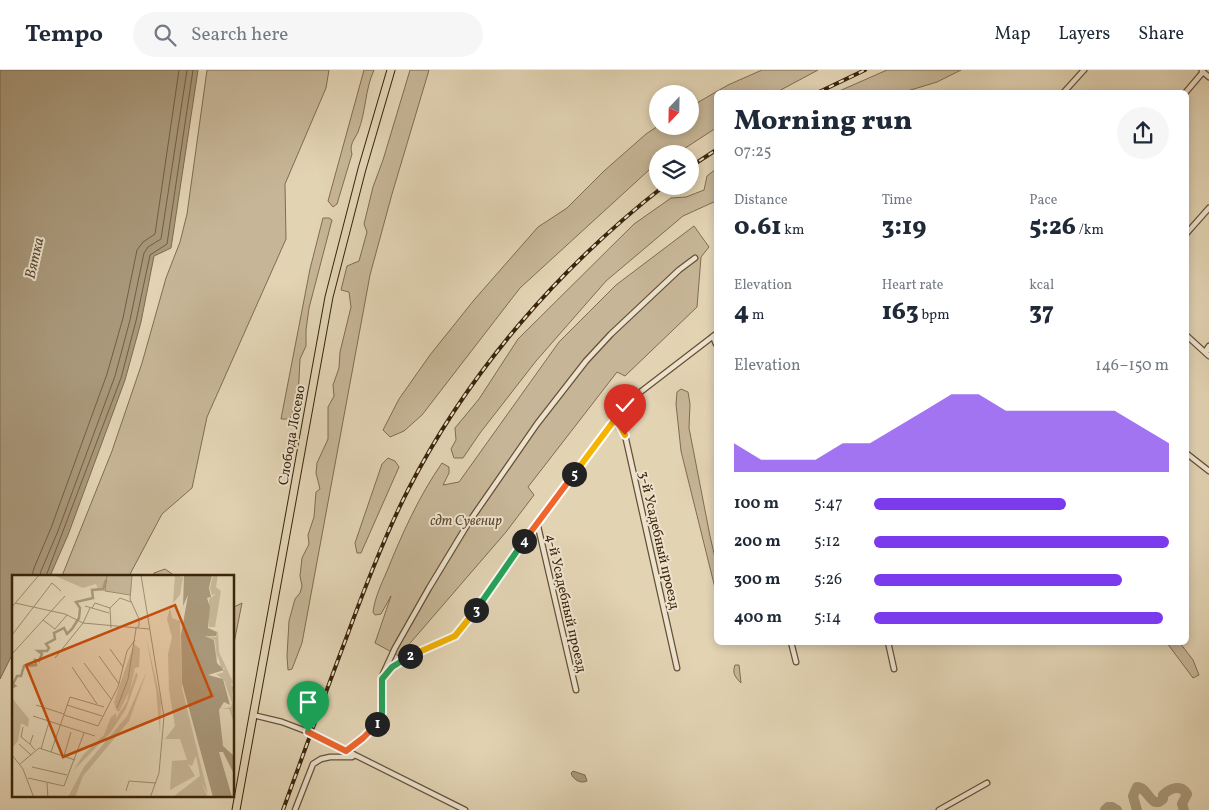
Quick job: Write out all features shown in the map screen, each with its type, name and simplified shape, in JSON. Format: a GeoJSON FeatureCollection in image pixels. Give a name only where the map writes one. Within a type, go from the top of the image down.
{"type":"FeatureCollection","features":[{"type":"Feature","properties":{"kind":"main road","name":"Слобода Лосево"},"geometry":{"type":"LineString","coordinates":[[236,810],[329,297],[362,169],[391,70]]}},
{"type":"Feature","properties":{"kind":"street"},"geometry":{"type":"LineString","coordinates":[[1066,90],[1084,70]]}},
{"type":"Feature","properties":{"kind":"street"},"geometry":{"type":"LineString","coordinates":[[1188,90],[1202,71],[1209,77]]}},
{"type":"Feature","properties":{"kind":"street"},"geometry":{"type":"LineString","coordinates":[[1189,231],[1209,208]]}},
{"type":"Feature","properties":{"kind":"street"},"geometry":{"type":"LineString","coordinates":[[346,751],[378,723],[382,713],[382,679],[386,665],[469,522],[537,424],[586,361],[611,334],[679,270],[695,258]]}},
{"type":"Feature","properties":{"kind":"street"},"geometry":{"type":"LineString","coordinates":[[382,679],[392,667],[406,658],[455,636],[467,623],[537,522],[630,400],[714,336]]}},
{"type":"Feature","properties":{"kind":"street"},"geometry":{"type":"LineString","coordinates":[[1189,338],[1209,356]]}},
{"type":"Feature","properties":{"kind":"street","name":"3-й Усадебный проезд"},"geometry":{"type":"LineString","coordinates":[[616,418],[625,435],[677,668]]}},
{"type":"Feature","properties":{"kind":"street"},"geometry":{"type":"LineString","coordinates":[[1189,455],[1209,472]]}},
{"type":"Feature","properties":{"kind":"street","name":"4-й Усадебный проезд"},"geometry":{"type":"LineString","coordinates":[[537,522],[576,690]]}},
{"type":"Feature","properties":{"kind":"street"},"geometry":{"type":"LineString","coordinates":[[792,645],[796,662]]}},
{"type":"Feature","properties":{"kind":"street"},"geometry":{"type":"LineString","coordinates":[[889,645],[894,669]]}},
{"type":"Feature","properties":{"kind":"street"},"geometry":{"type":"LineString","coordinates":[[254,715],[282,722],[308,732],[466,810]]}},
{"type":"Feature","properties":{"kind":"street"},"geometry":{"type":"LineString","coordinates":[[295,810],[313,764],[321,759],[352,758],[355,755]]}},
{"type":"Feature","properties":{"kind":"street"},"geometry":{"type":"LineString","coordinates":[[939,810],[987,783]]}},
{"type":"Feature","properties":{"kind":"green space"},"geometry":{"type":"Polygon","coordinates":[[[207,70],[329,70],[326,88],[285,184],[286,239],[207,417],[192,488],[162,514],[130,575],[62,575],[112,451],[142,363],[166,278],[180,242],[187,214],[207,70]]]}},
{"type":"Feature","properties":{"kind":"green space"},"geometry":{"type":"Polygon","coordinates":[[[364,70],[374,70],[361,124],[352,145],[352,154],[337,204],[333,207],[328,201],[364,70]]]}},
{"type":"Feature","properties":{"kind":"green space"},"geometry":{"type":"Polygon","coordinates":[[[410,70],[429,70],[370,275],[302,643],[292,669],[288,670],[289,621],[295,599],[300,593],[302,586],[300,576],[302,558],[309,544],[308,535],[314,517],[316,492],[320,489],[316,473],[317,463],[328,439],[328,407],[334,396],[333,385],[339,368],[340,352],[351,307],[349,292],[341,290],[347,266],[359,261],[367,232],[364,224],[373,187],[410,70]]]}},
{"type":"Feature","properties":{"kind":"green space"},"geometry":{"type":"Polygon","coordinates":[[[762,70],[818,70],[781,90],[719,90],[762,70]]]}},
{"type":"Feature","properties":{"kind":"green space"},"geometry":{"type":"Polygon","coordinates":[[[887,70],[961,70],[937,82],[911,90],[842,90],[887,70]]]}},
{"type":"Feature","properties":{"kind":"green space"},"geometry":{"type":"Polygon","coordinates":[[[714,93],[714,129],[690,145],[649,145],[649,170],[520,288],[422,415],[404,431],[390,437],[383,430],[399,399],[430,355],[474,300],[538,227],[567,208],[604,171],[649,132],[649,135],[699,135],[699,102],[714,93]]]}},
{"type":"Feature","properties":{"kind":"green space"},"geometry":{"type":"Polygon","coordinates":[[[714,171],[714,202],[683,216],[606,281],[536,361],[463,458],[454,458],[451,449],[456,440],[455,428],[479,399],[518,339],[634,224],[671,198],[699,195],[699,192],[704,190],[707,176],[714,171]]]}},
{"type":"Feature","properties":{"kind":"green space"},"geometry":{"type":"Polygon","coordinates":[[[323,218],[332,220],[309,308],[306,346],[300,359],[298,398],[290,419],[281,419],[310,269],[323,218]]]}},
{"type":"Feature","properties":{"kind":"green space","name":"сдт Сувенир"},"geometry":{"type":"Polygon","coordinates":[[[694,226],[709,247],[701,257],[697,307],[625,376],[617,372],[528,487],[534,495],[506,532],[399,656],[375,643],[391,596],[381,614],[375,615],[373,612],[378,591],[412,516],[442,463],[449,467],[449,473],[443,485],[459,482],[559,342],[616,285],[694,226]]]}},
{"type":"Feature","properties":{"kind":"green space"},"geometry":{"type":"Polygon","coordinates":[[[681,389],[688,392],[690,404],[689,428],[714,553],[714,584],[681,451],[676,404],[677,392],[681,389]]]}},
{"type":"Feature","properties":{"kind":"green space"},"geometry":{"type":"Polygon","coordinates":[[[388,458],[395,461],[399,467],[361,553],[357,553],[355,543],[382,464],[388,458]]]}},
{"type":"Feature","properties":{"kind":"green space"},"geometry":{"type":"Polygon","coordinates":[[[165,569],[174,575],[153,575],[165,569]]]}},
{"type":"Feature","properties":{"kind":"green space"},"geometry":{"type":"Polygon","coordinates":[[[242,603],[235,638],[235,606],[242,603]]]}},
{"type":"Feature","properties":{"kind":"green space"},"geometry":{"type":"Polygon","coordinates":[[[1168,645],[1182,645],[1193,660],[1199,675],[1193,678],[1168,645]]]}},
{"type":"Feature","properties":{"kind":"green space"},"geometry":{"type":"Polygon","coordinates":[[[735,665],[739,665],[741,683],[735,675],[735,665]]]}},
{"type":"Feature","properties":{"kind":"water","name":"Вятка"},"geometry":{"type":"Polygon","coordinates":[[[0,70],[198,70],[171,248],[154,256],[141,322],[125,380],[68,535],[50,575],[12,575],[12,655],[0,679],[0,70]]]}},
{"type":"Feature","properties":{"kind":"water"},"geometry":{"type":"Polygon","coordinates":[[[573,771],[585,775],[587,781],[580,782],[575,779],[571,773],[573,771]]]}},
{"type":"Feature","properties":{"kind":"waterway"},"geometry":{"type":"LineString","coordinates":[[1137,810],[1133,796],[1137,787],[1140,787],[1155,802],[1163,799],[1163,795],[1169,790],[1175,788],[1182,789],[1187,794],[1182,804],[1184,810]]}},
{"type":"Feature","properties":{"kind":"waterway"},"geometry":{"type":"LineString","coordinates":[[1105,810],[1108,807],[1117,810]]}},
{"type":"Feature","properties":{"kind":"railway"},"geometry":{"type":"LineString","coordinates":[[823,90],[865,70]]}},
{"type":"Feature","properties":{"kind":"railway"},"geometry":{"type":"LineString","coordinates":[[699,161],[714,151]]}},
{"type":"Feature","properties":{"kind":"railway"},"geometry":{"type":"LineString","coordinates":[[283,810],[375,562],[399,508],[432,446],[488,363],[520,324],[588,251],[653,195]]}},
{"type":"Feature","properties":{"kind":"route"},"geometry":{"type":"LineString","coordinates":[[308,732],[346,751],[373,729],[382,713],[382,679],[392,667],[406,658],[455,636],[467,623],[537,522],[616,418],[625,435]]}}]}
